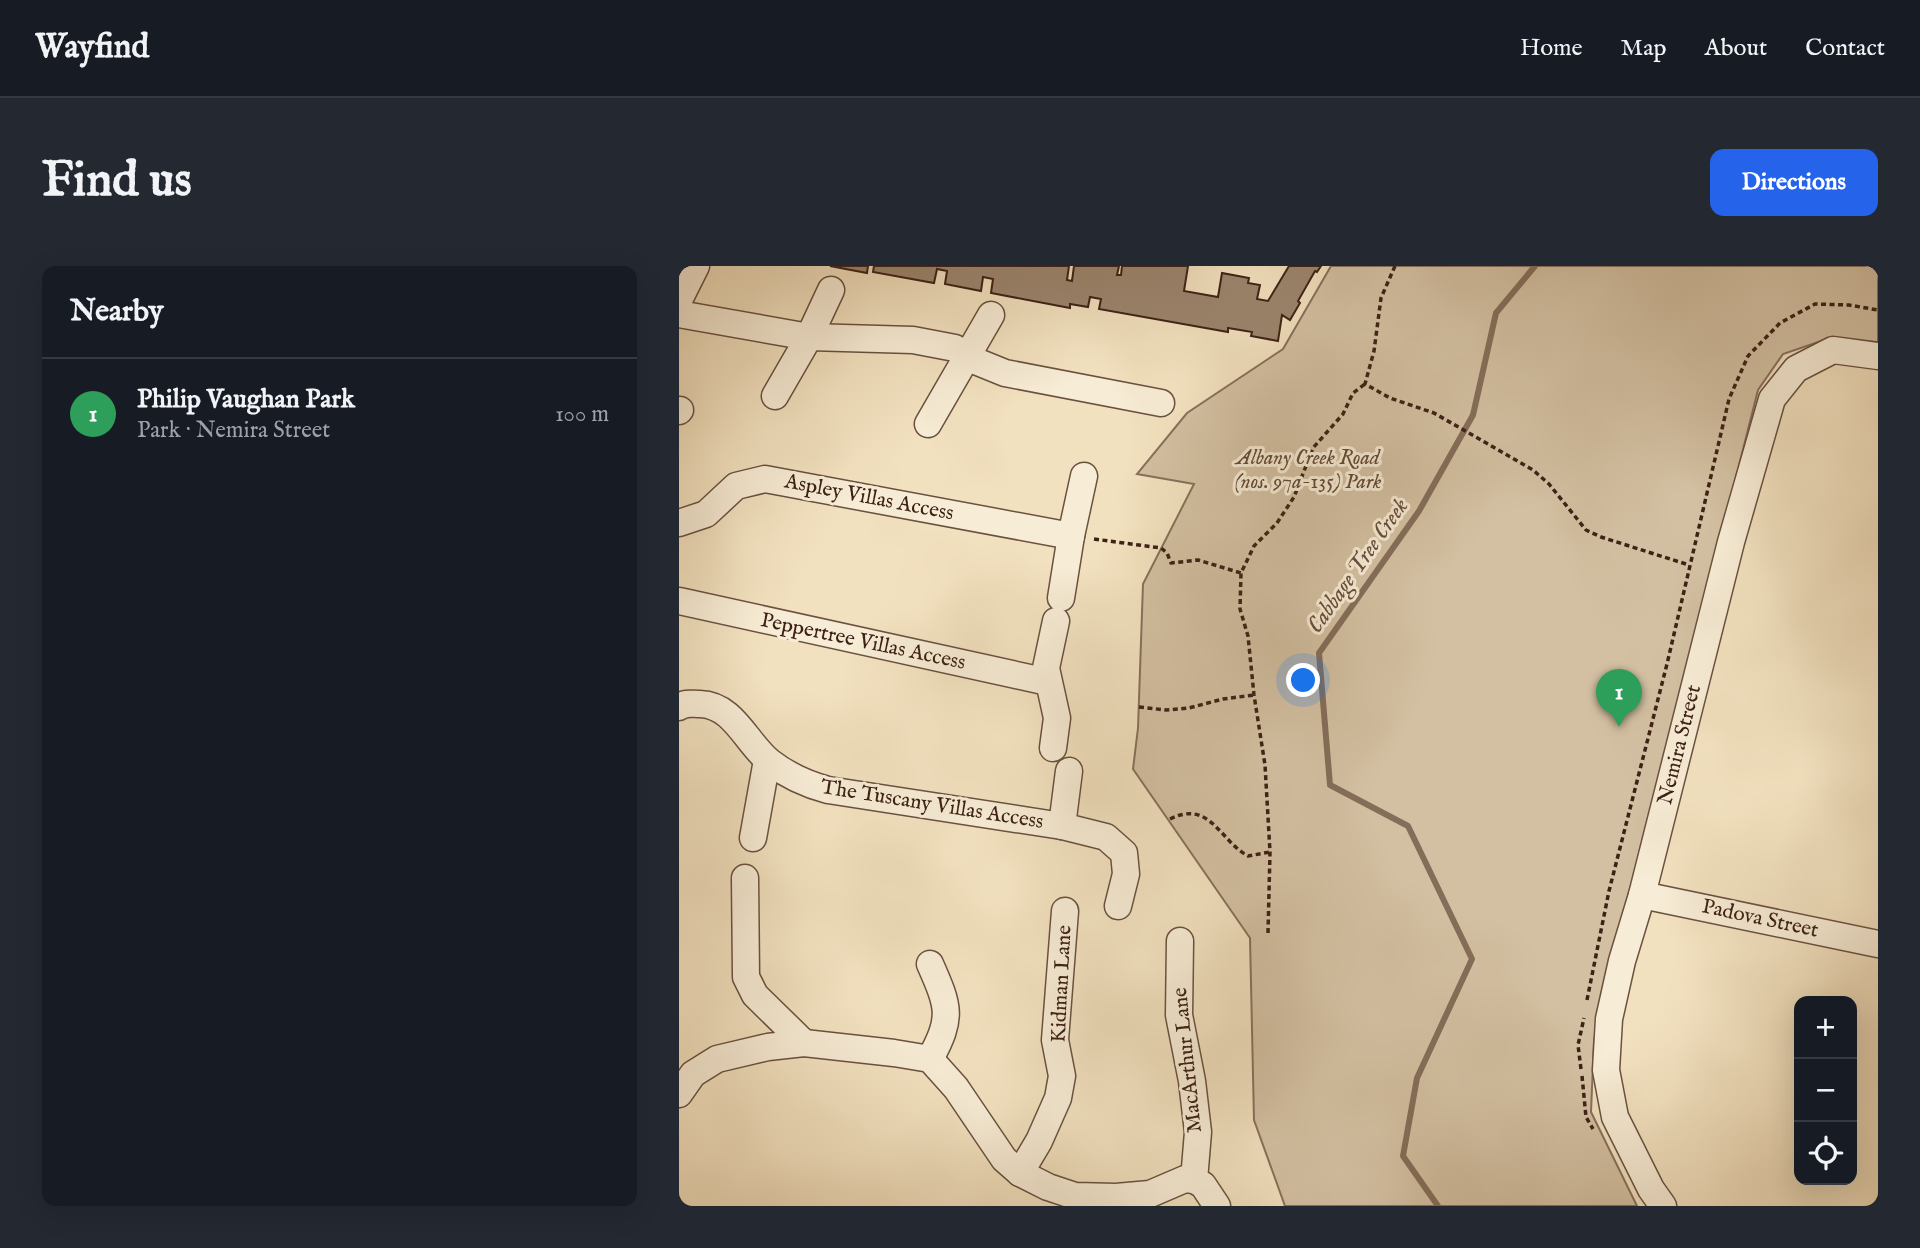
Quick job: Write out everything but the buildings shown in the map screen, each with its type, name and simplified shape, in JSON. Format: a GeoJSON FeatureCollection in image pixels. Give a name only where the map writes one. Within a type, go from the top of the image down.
{"type":"FeatureCollection","features":[{"type":"Feature","properties":{"kind":"street"},"geometry":{"type":"LineString","coordinates":[[679,300],[696,266]]}},
{"type":"Feature","properties":{"kind":"street"},"geometry":{"type":"LineString","coordinates":[[775,396],[809,337],[831,290]]}},
{"type":"Feature","properties":{"kind":"street"},"geometry":{"type":"LineString","coordinates":[[679,314],[809,337],[913,340],[955,348],[968,358],[1005,373],[1161,403]]}},
{"type":"Feature","properties":{"kind":"street"},"geometry":{"type":"LineString","coordinates":[[927,424],[968,358],[991,314]]}},
{"type":"Feature","properties":{"kind":"street","name":"Nemira Street"},"geometry":{"type":"LineString","coordinates":[[1663,1206],[1651,1189],[1615,1117],[1606,1070],[1609,1019],[1622,961],[1731,542],[1772,399],[1797,369],[1833,351],[1878,356]]}},
{"type":"Feature","properties":{"kind":"street"},"geometry":{"type":"LineString","coordinates":[[1053,748],[1057,718],[1046,668],[1084,476]]}},
{"type":"Feature","properties":{"kind":"street","name":"Aspley Villas Access"},"geometry":{"type":"LineString","coordinates":[[679,523],[706,513],[736,486],[765,479],[1071,536]]}},
{"type":"Feature","properties":{"kind":"street","name":"Peppertree Villas Access"},"geometry":{"type":"LineString","coordinates":[[679,601],[1048,682]]}},
{"type":"Feature","properties":{"kind":"street","name":"The Tuscany Villas Access"},"geometry":{"type":"LineString","coordinates":[[679,707],[684,704],[713,704],[743,729],[767,760],[799,782],[828,790],[1062,827],[1106,837],[1124,853],[1126,874],[1118,906]]}},
{"type":"Feature","properties":{"kind":"street"},"geometry":{"type":"LineString","coordinates":[[753,838],[767,760]]}},
{"type":"Feature","properties":{"kind":"street","name":"The Tuscany Villas Access"},"geometry":{"type":"LineString","coordinates":[[1062,827],[1069,771]]}},
{"type":"Feature","properties":{"kind":"street"},"geometry":{"type":"LineString","coordinates":[[745,878],[746,977],[755,995],[804,1043]]}},
{"type":"Feature","properties":{"kind":"street","name":"Padova Street"},"geometry":{"type":"LineString","coordinates":[[1641,895],[1878,944]]}},
{"type":"Feature","properties":{"kind":"street","name":"Kidman Lane"},"geometry":{"type":"LineString","coordinates":[[1020,1173],[1039,1141],[1058,1098],[1062,1076],[1055,1040],[1065,911]]}},
{"type":"Feature","properties":{"kind":"street","name":"MacArthur Lane"},"geometry":{"type":"LineString","coordinates":[[1180,941],[1179,1015],[1192,1081],[1198,1132],[1194,1180]]}},
{"type":"Feature","properties":{"kind":"street"},"geometry":{"type":"LineString","coordinates":[[930,964],[946,999],[947,1011],[946,1024],[930,1059]]}},
{"type":"Feature","properties":{"kind":"street"},"geometry":{"type":"LineString","coordinates":[[679,1094],[693,1074],[717,1059],[768,1047],[804,1043],[930,1059],[956,1088],[1004,1159],[1020,1173],[1074,1201],[1150,1194],[1185,1179],[1203,1185],[1211,1193],[1217,1206]]}},
{"type":"Feature","properties":{"kind":"path"},"geometry":{"type":"LineString","coordinates":[[1268,933],[1271,852],[1265,765],[1248,636],[1240,609],[1241,573],[1254,546],[1277,523],[1294,497],[1313,448],[1343,415],[1353,393],[1365,384],[1374,351],[1381,298],[1395,266]]}},
{"type":"Feature","properties":{"kind":"path"},"geometry":{"type":"LineString","coordinates":[[1365,384],[1390,398],[1434,413],[1533,470],[1549,484],[1585,530],[1689,565]]}},
{"type":"Feature","properties":{"kind":"path"},"geometry":{"type":"LineString","coordinates":[[1071,536],[1161,548],[1167,553],[1171,563],[1198,560],[1241,573]]}},
{"type":"Feature","properties":{"kind":"path"},"geometry":{"type":"LineString","coordinates":[[1139,707],[1167,710],[1189,708],[1223,699],[1254,695]]}},
{"type":"Feature","properties":{"kind":"path"},"geometry":{"type":"LineString","coordinates":[[1170,819],[1182,813],[1204,817],[1221,829],[1238,850],[1248,856],[1271,852]]}},
{"type":"Feature","properties":{"kind":"green space","name":"Albany Creek Road (nos. 97a-135) Park"},"geometry":{"type":"Polygon","coordinates":[[[1331,266],[1878,266],[1878,347],[1824,340],[1783,354],[1758,390],[1594,1040],[1591,1112],[1637,1206],[1285,1206],[1254,1120],[1250,938],[1133,769],[1138,728],[1143,584],[1194,484],[1137,474],[1187,413],[1283,349],[1331,266]]]}},
{"type":"Feature","properties":{"kind":"waterway","name":"Cabbage Tree Creek"},"geometry":{"type":"LineString","coordinates":[[1438,1206],[1403,1156],[1417,1078],[1472,959],[1408,826],[1330,785],[1319,653],[1419,511],[1473,415],[1496,313],[1535,266]]}},
{"type":"Feature","properties":{"kind":"place","name":"Philip Vaughan Park"},"geometry":{"type":"Point","coordinates":[1619,727]}}]}
